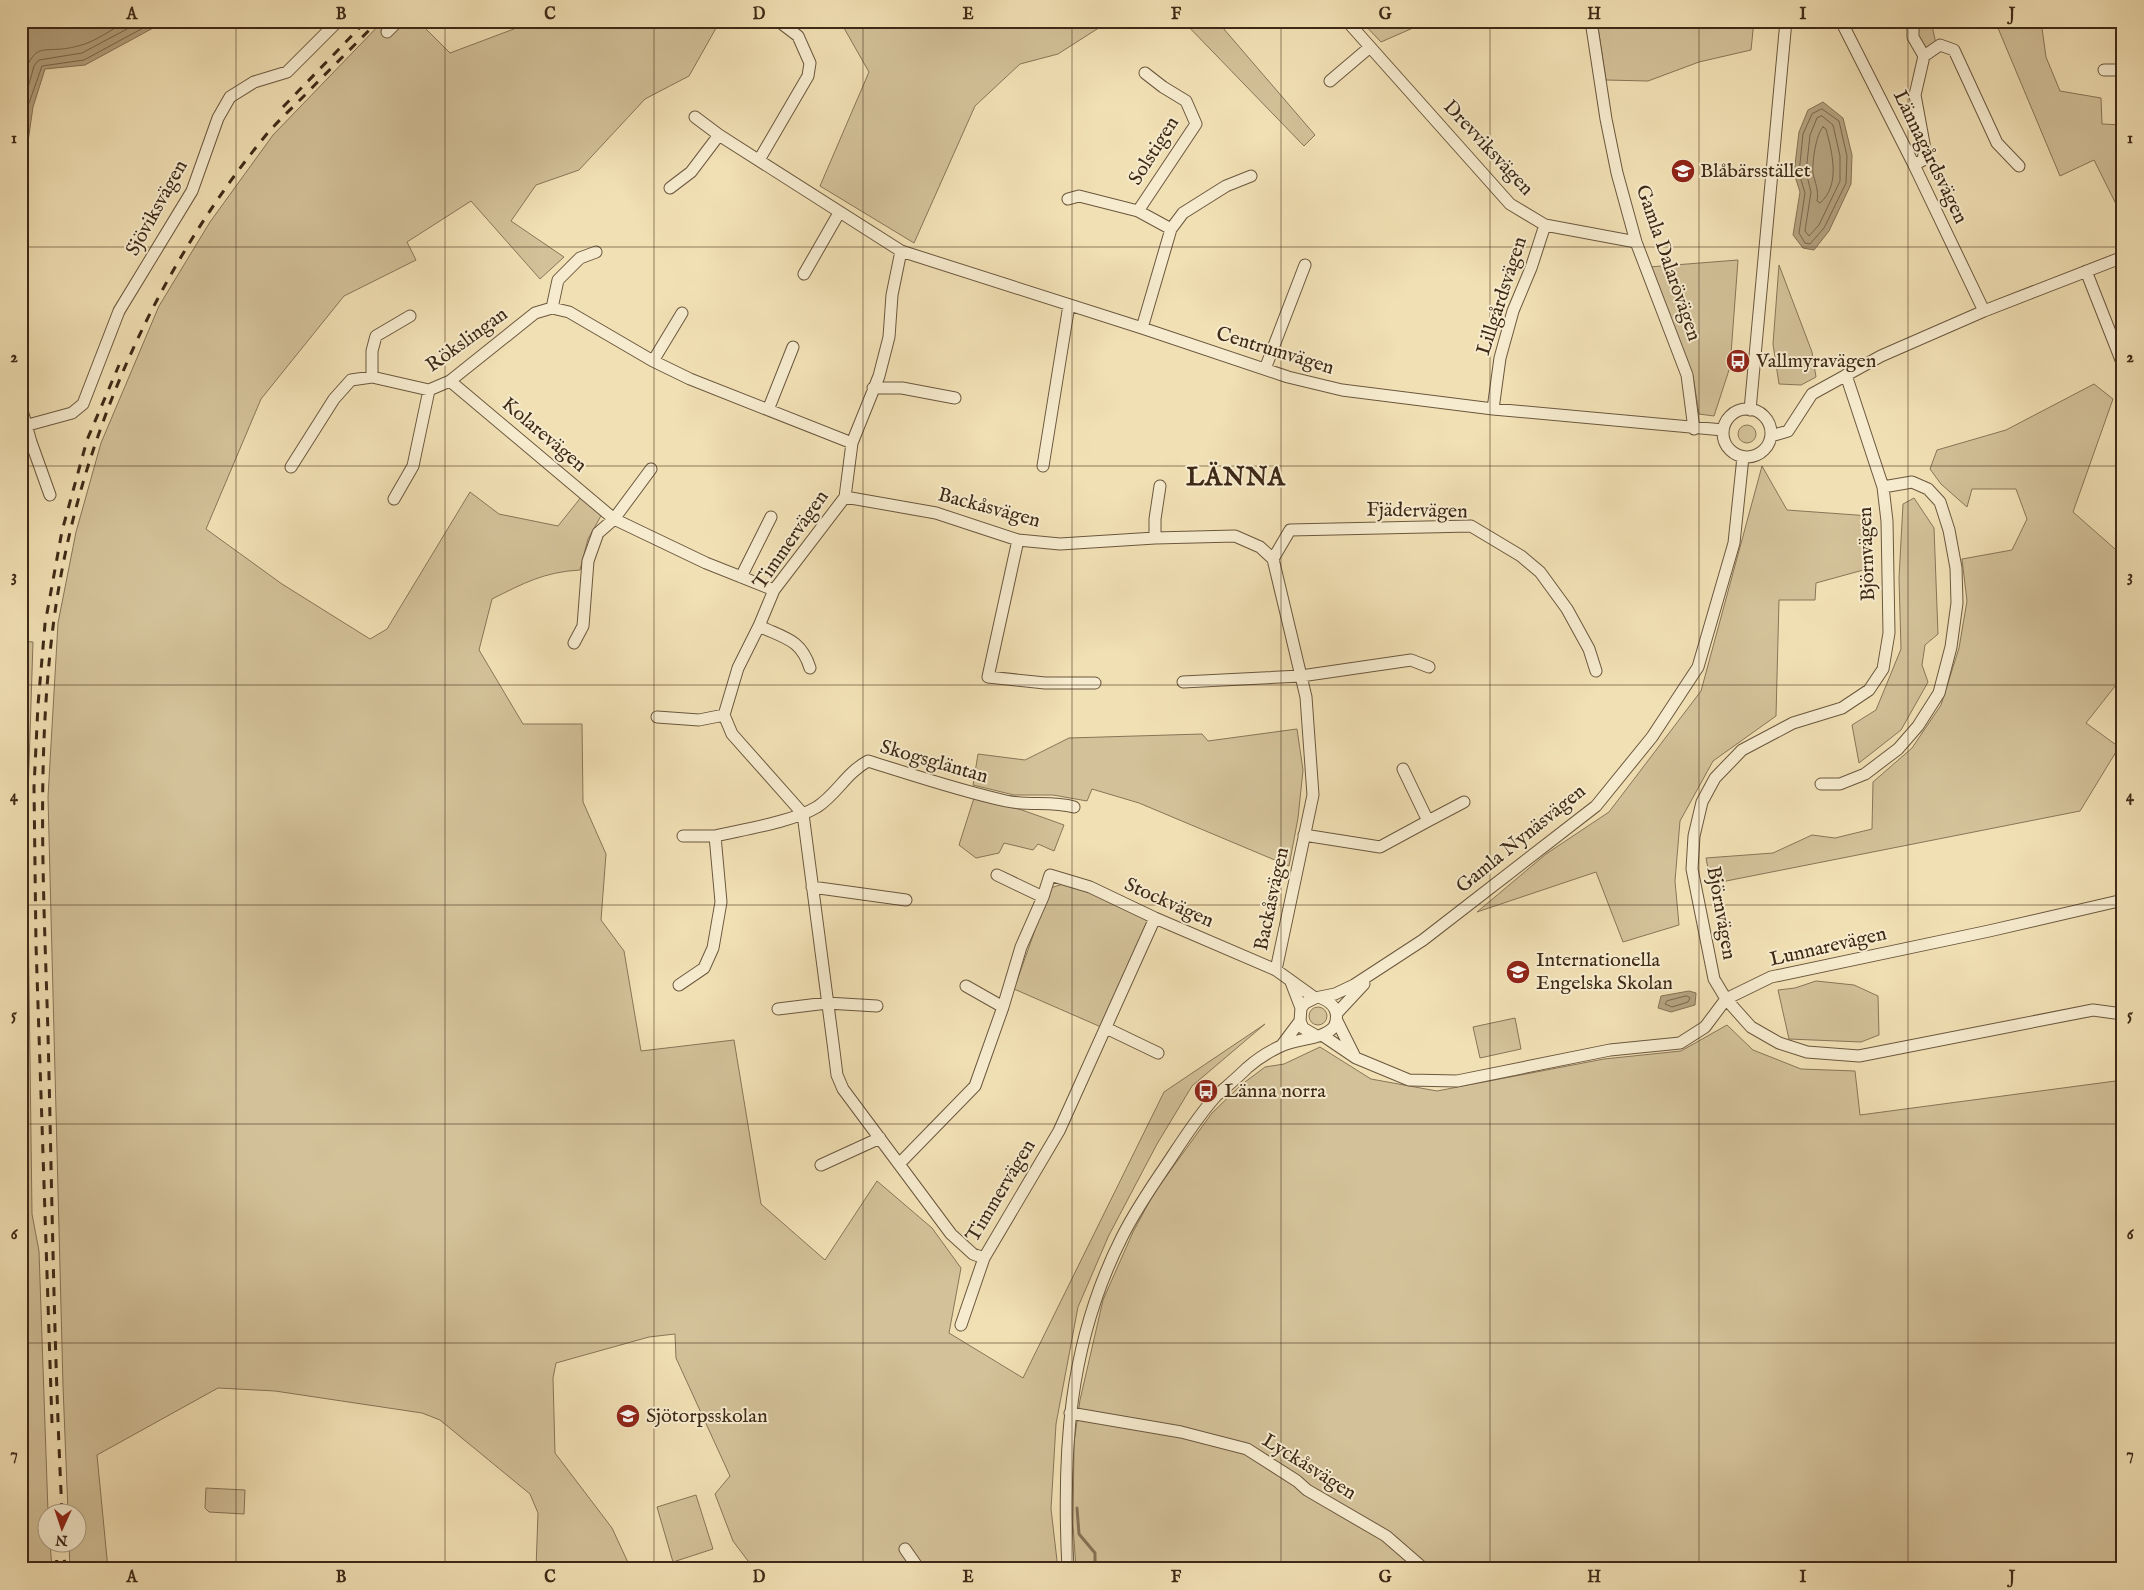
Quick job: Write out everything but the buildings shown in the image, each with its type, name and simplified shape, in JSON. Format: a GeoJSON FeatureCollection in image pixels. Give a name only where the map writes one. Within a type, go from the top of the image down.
{"type":"FeatureCollection","features":[{"type":"Feature","properties":{"kind":"street","name":"Sjöviksvägen"},"geometry":{"type":"LineString","coordinates":[[28,425],[72,413],[82,404],[119,311],[192,191],[218,118],[230,97],[254,82],[287,72],[338,21]]}},
{"type":"Feature","properties":{"kind":"street"},"geometry":{"type":"LineString","coordinates":[[388,32],[398,21]]}},
{"type":"Feature","properties":{"kind":"street","name":"Drevviksvägen"},"geometry":{"type":"LineString","coordinates":[[1347,21],[1510,204],[1545,226],[1636,242]]}},
{"type":"Feature","properties":{"kind":"street","name":"Gamla Dalarövägen"},"geometry":{"type":"LineString","coordinates":[[1590,21],[1606,119],[1618,173],[1636,242],[1687,375],[1694,429]]}},
{"type":"Feature","properties":{"kind":"street"},"geometry":{"type":"LineString","coordinates":[[1750,410],[1786,21]]}},
{"type":"Feature","properties":{"kind":"street","name":"Lännagårdsvägen"},"geometry":{"type":"LineString","coordinates":[[1841,21],[1914,164],[1984,311]]}},
{"type":"Feature","properties":{"kind":"street"},"geometry":{"type":"LineString","coordinates":[[1913,21],[1913,37],[1924,56]]}},
{"type":"Feature","properties":{"kind":"street"},"geometry":{"type":"LineString","coordinates":[[759,160],[808,76],[810,63],[798,36],[781,23]]}},
{"type":"Feature","properties":{"kind":"street"},"geometry":{"type":"LineString","coordinates":[[1914,164],[1923,160],[1925,149],[1915,95],[1924,56],[1940,45],[1954,50],[1997,143],[2018,166]]}},
{"type":"Feature","properties":{"kind":"street"},"geometry":{"type":"LineString","coordinates":[[1330,80],[1370,47]]}},
{"type":"Feature","properties":{"kind":"street"},"geometry":{"type":"LineString","coordinates":[[2104,70],[2123,70]]}},
{"type":"Feature","properties":{"kind":"street","name":"Solstigen"},"geometry":{"type":"LineString","coordinates":[[1138,211],[1196,124],[1186,101],[1145,73]]}},
{"type":"Feature","properties":{"kind":"street","name":"Centrumvägen"},"geometry":{"type":"LineString","coordinates":[[695,117],[719,135],[901,251],[1288,377],[1342,390],[1493,409],[1694,429],[1723,430]]}},
{"type":"Feature","properties":{"kind":"street"},"geometry":{"type":"LineString","coordinates":[[670,188],[691,172],[719,135]]}},
{"type":"Feature","properties":{"kind":"street"},"geometry":{"type":"LineString","coordinates":[[1142,328],[1171,229],[1183,213],[1226,186],[1251,176]]}},
{"type":"Feature","properties":{"kind":"street","name":"Solstigen"},"geometry":{"type":"LineString","coordinates":[[1068,199],[1079,196],[1138,211],[1171,229]]}},
{"type":"Feature","properties":{"kind":"street"},"geometry":{"type":"LineString","coordinates":[[804,274],[839,213]]}},
{"type":"Feature","properties":{"kind":"street","name":"Lillgårdsvägen"},"geometry":{"type":"LineString","coordinates":[[1493,409],[1500,358],[1513,311],[1531,268],[1545,226]]}},
{"type":"Feature","properties":{"kind":"street","name":"Timmervägen"},"geometry":{"type":"LineString","coordinates":[[724,715],[738,668],[760,626],[774,590],[845,497],[852,443],[879,376],[889,337],[892,296],[901,251]]}},
{"type":"Feature","properties":{"kind":"street"},"geometry":{"type":"LineString","coordinates":[[596,252],[580,258],[558,280],[552,308],[568,312],[653,362],[852,443]]}},
{"type":"Feature","properties":{"kind":"street"},"geometry":{"type":"LineString","coordinates":[[1771,436],[1788,431],[1812,394],[1881,356],[1984,311],[2123,257]]}},
{"type":"Feature","properties":{"kind":"street"},"geometry":{"type":"LineString","coordinates":[[1265,369],[1305,265]]}},
{"type":"Feature","properties":{"kind":"street"},"geometry":{"type":"LineString","coordinates":[[2086,271],[2123,364]]}},
{"type":"Feature","properties":{"kind":"street"},"geometry":{"type":"LineString","coordinates":[[1042,466],[1069,305]]}},
{"type":"Feature","properties":{"kind":"street","name":"Rökslingan"},"geometry":{"type":"LineString","coordinates":[[291,467],[334,399],[351,380],[372,377],[429,390],[450,381],[535,313],[552,308]]}},
{"type":"Feature","properties":{"kind":"street"},"geometry":{"type":"LineString","coordinates":[[653,362],[682,313]]}},
{"type":"Feature","properties":{"kind":"street"},"geometry":{"type":"LineString","coordinates":[[372,377],[372,351],[376,336],[410,316]]}},
{"type":"Feature","properties":{"kind":"street"},"geometry":{"type":"LineString","coordinates":[[768,410],[793,347]]}},
{"type":"Feature","properties":{"kind":"street","name":"Björnvägen"},"geometry":{"type":"LineString","coordinates":[[1846,376],[1883,487],[1887,521],[1889,633],[1882,669],[1868,690],[1842,708],[1793,723],[1742,750],[1715,778],[1702,802],[1694,836],[1692,869],[1714,979],[1726,999],[1751,1027],[1779,1043],[1807,1052],[1859,1056],[2092,1010],[2115,1013]]}},
{"type":"Feature","properties":{"kind":"street","name":"Kolarevägen"},"geometry":{"type":"LineString","coordinates":[[450,381],[614,519],[706,563],[774,590]]}},
{"type":"Feature","properties":{"kind":"street"},"geometry":{"type":"LineString","coordinates":[[873,388],[902,388],[955,398]]}},
{"type":"Feature","properties":{"kind":"street"},"geometry":{"type":"LineString","coordinates":[[394,499],[413,466],[429,390]]}},
{"type":"Feature","properties":{"kind":"street"},"geometry":{"type":"LineString","coordinates":[[21,407],[28,425],[26,443],[50,495]]}},
{"type":"Feature","properties":{"kind":"street"},"geometry":{"type":"LineString","coordinates":[[1740,410],[1750,410],[1763,416],[1771,428],[1771,436],[1769,444],[1758,455],[1743,457],[1734,454],[1728,448],[1723,430],[1726,421],[1732,414],[1740,410]]}},
{"type":"Feature","properties":{"kind":"street","name":"Gamla Nynäsvägen"},"geometry":{"type":"LineString","coordinates":[[1301,1008],[1305,1003],[1354,986],[1423,940],[1596,806],[1652,737],[1698,667],[1734,543],[1743,457]]}},
{"type":"Feature","properties":{"kind":"street"},"geometry":{"type":"LineString","coordinates":[[574,643],[583,626],[588,561],[598,533],[614,519],[651,469]]}},
{"type":"Feature","properties":{"kind":"street"},"geometry":{"type":"LineString","coordinates":[[1821,784],[1840,784],[1865,774],[1898,749],[1918,726],[1938,694],[1951,647],[1957,603],[1956,568],[1940,502],[1928,489],[1912,482],[1883,487]]}},
{"type":"Feature","properties":{"kind":"street"},"geometry":{"type":"LineString","coordinates":[[1155,538],[1155,520],[1160,486]]}},
{"type":"Feature","properties":{"kind":"street","name":"Backåsvägen"},"geometry":{"type":"LineString","coordinates":[[845,497],[936,513],[1018,540],[1060,544],[1155,538],[1235,536],[1260,547],[1273,559],[1306,697],[1312,795],[1276,970]]}},
{"type":"Feature","properties":{"kind":"street"},"geometry":{"type":"LineString","coordinates":[[741,576],[771,517]]}},
{"type":"Feature","properties":{"kind":"street","name":"Fjädervägen"},"geometry":{"type":"LineString","coordinates":[[1273,559],[1290,530],[1471,526],[1521,556],[1540,572],[1568,609],[1589,649],[1596,671]]}},
{"type":"Feature","properties":{"kind":"street"},"geometry":{"type":"LineString","coordinates":[[1018,540],[988,677],[1045,684],[1095,683]]}},
{"type":"Feature","properties":{"kind":"street"},"geometry":{"type":"LineString","coordinates":[[760,626],[797,644],[806,654],[810,668]]}},
{"type":"Feature","properties":{"kind":"street"},"geometry":{"type":"LineString","coordinates":[[1183,682],[1301,676],[1412,660],[1429,667]]}},
{"type":"Feature","properties":{"kind":"street"},"geometry":{"type":"LineString","coordinates":[[657,717],[699,720],[724,715],[732,734],[803,814],[715,836],[683,836]]}},
{"type":"Feature","properties":{"kind":"street","name":"Skogsgläntan"},"geometry":{"type":"LineString","coordinates":[[803,814],[819,806],[856,768],[868,761],[1005,801],[1031,805],[1057,803],[1074,806]]}},
{"type":"Feature","properties":{"kind":"street"},"geometry":{"type":"LineString","coordinates":[[1403,769],[1428,821]]}},
{"type":"Feature","properties":{"kind":"street","name":"Backåsvägen"},"geometry":{"type":"LineString","coordinates":[[1304,835],[1380,847],[1464,802]]}},
{"type":"Feature","properties":{"kind":"street","name":"Timmervägen"},"geometry":{"type":"LineString","coordinates":[[803,814],[827,1003],[840,1082],[851,1102],[951,1234],[976,1258],[1059,1131],[1155,918]]}},
{"type":"Feature","properties":{"kind":"street"},"geometry":{"type":"LineString","coordinates":[[679,985],[704,968],[713,948],[721,902],[715,836]]}},
{"type":"Feature","properties":{"kind":"street"},"geometry":{"type":"LineString","coordinates":[[997,875],[1043,897]]}},
{"type":"Feature","properties":{"kind":"street","name":"Stockvägen"},"geometry":{"type":"LineString","coordinates":[[899,1164],[975,1086],[1003,1007],[1021,947],[1043,897],[1050,875],[1090,887],[1155,918],[1276,970],[1291,982],[1318,998]]}},
{"type":"Feature","properties":{"kind":"street"},"geometry":{"type":"LineString","coordinates":[[812,887],[906,900]]}},
{"type":"Feature","properties":{"kind":"street","name":"Lunnarevägen"},"geometry":{"type":"LineString","coordinates":[[1319,1035],[1356,1058],[1409,1080],[1457,1081],[1610,1050],[1680,1042],[1705,1027],[1726,999],[1771,977],[1989,931],[2123,900]]}},
{"type":"Feature","properties":{"kind":"street","name":"Gamla Nynäsvägen"},"geometry":{"type":"LineString","coordinates":[[1068,1569],[1066,1446],[1070,1413],[1085,1330],[1103,1280],[1122,1237],[1152,1186],[1215,1098],[1252,1064],[1282,1046],[1319,1035],[1334,1027],[1337,1017],[1376,972]]}},
{"type":"Feature","properties":{"kind":"street"},"geometry":{"type":"LineString","coordinates":[[1291,982],[1301,1008],[1300,1021],[1308,1033],[1319,1035]]}},
{"type":"Feature","properties":{"kind":"street"},"geometry":{"type":"LineString","coordinates":[[966,986],[1003,1007]]}},
{"type":"Feature","properties":{"kind":"street"},"geometry":{"type":"LineString","coordinates":[[1318,998],[1334,1006],[1337,1017],[1356,1058]]}},
{"type":"Feature","properties":{"kind":"street"},"geometry":{"type":"LineString","coordinates":[[778,1009],[827,1003],[877,1006]]}},
{"type":"Feature","properties":{"kind":"street","name":"Gamla Nynäsvägen"},"geometry":{"type":"LineString","coordinates":[[1282,1046],[1300,1021]]}},
{"type":"Feature","properties":{"kind":"street"},"geometry":{"type":"LineString","coordinates":[[1106,1028],[1158,1053]]}},
{"type":"Feature","properties":{"kind":"street"},"geometry":{"type":"LineString","coordinates":[[821,1165],[880,1138]]}},
{"type":"Feature","properties":{"kind":"street"},"geometry":{"type":"LineString","coordinates":[[961,1325],[976,1258]]}},
{"type":"Feature","properties":{"kind":"street","name":"Lyckåsvägen"},"geometry":{"type":"LineString","coordinates":[[1070,1413],[1181,1432],[1247,1449],[1297,1481],[1307,1490],[1386,1536],[1424,1569]]}},
{"type":"Feature","properties":{"kind":"street"},"geometry":{"type":"LineString","coordinates":[[905,1549],[919,1569]]}},
{"type":"Feature","properties":{"kind":"shaded area"},"geometry":{"type":"Polygon","coordinates":[[[383,21],[418,21],[450,53],[535,21],[720,21],[689,76],[645,99],[579,170],[536,185],[511,221],[564,257],[540,279],[471,201],[407,242],[416,260],[344,296],[261,399],[206,529],[282,584],[370,639],[387,629],[470,492],[499,514],[558,526],[582,496],[602,514],[588,539],[580,570],[545,576],[524,583],[492,599],[479,650],[523,724],[582,724],[583,802],[606,854],[601,920],[624,951],[641,1051],[734,1040],[761,1204],[825,1260],[877,1181],[932,1228],[961,1268],[949,1333],[1023,1378],[1164,1092],[1265,1024],[1192,1086],[1157,1144],[1109,1235],[1078,1307],[1056,1424],[1051,1509],[1058,1569],[754,1569],[733,1541],[715,1494],[730,1476],[676,1358],[675,1334],[649,1337],[556,1363],[553,1378],[555,1453],[612,1528],[631,1569],[536,1569],[538,1513],[530,1494],[440,1420],[422,1413],[275,1391],[218,1388],[97,1455],[108,1569],[70,1569],[69,1552],[88,1552],[88,1502],[68,1502],[63,1386],[48,797],[58,623],[76,532],[101,443],[159,306],[210,222],[273,135],[383,21]]]}},
{"type":"Feature","properties":{"kind":"shaded area"},"geometry":{"type":"Polygon","coordinates":[[[840,21],[1116,21],[1097,29],[1058,54],[1020,64],[975,106],[914,243],[820,186],[869,72],[840,21]]]}},
{"type":"Feature","properties":{"kind":"shaded area"},"geometry":{"type":"Polygon","coordinates":[[[1183,21],[1217,21],[1315,135],[1304,146],[1183,21]]]}},
{"type":"Feature","properties":{"kind":"shaded area"},"geometry":{"type":"Polygon","coordinates":[[[1361,21],[1429,21],[1381,42],[1361,21]]]}},
{"type":"Feature","properties":{"kind":"shaded area"},"geometry":{"type":"Polygon","coordinates":[[[1597,21],[1754,21],[1751,50],[1699,62],[1648,81],[1606,80],[1597,21]]]}},
{"type":"Feature","properties":{"kind":"shaded area"},"geometry":{"type":"Polygon","coordinates":[[[1917,21],[1931,21],[1936,44],[1925,51],[1916,36],[1917,21]]]}},
{"type":"Feature","properties":{"kind":"shaded area"},"geometry":{"type":"Polygon","coordinates":[[[1995,21],[2041,21],[2046,57],[2060,91],[2101,98],[2102,124],[2123,125],[2123,170],[2116,204],[2094,160],[2060,176],[1995,21]]]}},
{"type":"Feature","properties":{"kind":"shaded area"},"geometry":{"type":"Polygon","coordinates":[[[1738,260],[1730,367],[1714,416],[1699,414],[1693,376],[1649,267],[1738,260]]]}},
{"type":"Feature","properties":{"kind":"shaded area"},"geometry":{"type":"Polygon","coordinates":[[[1779,265],[1812,352],[1816,377],[1801,385],[1779,384],[1773,344],[1779,265]]]}},
{"type":"Feature","properties":{"kind":"shaded area"},"geometry":{"type":"Polygon","coordinates":[[[2094,384],[2113,399],[2073,512],[2123,556],[2123,676],[2086,723],[2119,747],[2080,811],[1711,884],[1706,858],[1773,853],[1812,835],[1835,838],[1872,829],[1873,782],[1912,748],[1941,705],[1959,648],[1967,601],[1962,559],[2012,550],[2027,519],[2016,489],[1972,489],[1967,507],[1941,484],[1930,469],[1937,450],[2006,430],[2094,384]]]}},
{"type":"Feature","properties":{"kind":"shaded area"},"geometry":{"type":"Polygon","coordinates":[[[1747,425],[1755,430],[1756,434],[1751,442],[1747,443],[1739,438],[1738,434],[1743,426],[1747,425]]]}},
{"type":"Feature","properties":{"kind":"shaded area"},"geometry":{"type":"Polygon","coordinates":[[[1762,466],[1787,510],[1870,516],[1867,569],[1816,583],[1815,600],[1779,600],[1776,716],[1713,761],[1680,821],[1675,881],[1679,925],[1623,942],[1596,872],[1477,912],[1546,854],[1609,812],[1701,691],[1762,466]]]}},
{"type":"Feature","properties":{"kind":"shaded area"},"geometry":{"type":"Polygon","coordinates":[[[1914,498],[1934,528],[1938,634],[1925,645],[1922,665],[1928,682],[1901,730],[1859,763],[1852,725],[1876,710],[1901,649],[1899,578],[1903,504],[1914,498]]]}},
{"type":"Feature","properties":{"kind":"shaded area"},"geometry":{"type":"Polygon","coordinates":[[[21,641],[33,642],[27,827],[32,1214],[39,1251],[48,1502],[38,1502],[38,1552],[51,1552],[52,1569],[22,1569],[21,641]]]}},
{"type":"Feature","properties":{"kind":"shaded area"},"geometry":{"type":"Polygon","coordinates":[[[1297,729],[1303,770],[1298,818],[1289,866],[1139,803],[1092,789],[1087,801],[1053,795],[1014,795],[973,785],[978,754],[1025,760],[1069,738],[1202,734],[1208,741],[1297,729]]]}},
{"type":"Feature","properties":{"kind":"shaded area"},"geometry":{"type":"Polygon","coordinates":[[[974,798],[1022,810],[1064,825],[1054,851],[1038,844],[1033,850],[1004,843],[999,853],[976,858],[959,845],[974,798]]]}},
{"type":"Feature","properties":{"kind":"shaded area"},"geometry":{"type":"Polygon","coordinates":[[[1070,882],[1151,920],[1101,1027],[1014,989],[1050,888],[1070,882]]]}},
{"type":"Feature","properties":{"kind":"shaded area"},"geometry":{"type":"Polygon","coordinates":[[[1816,981],[1854,985],[1878,996],[1879,1035],[1861,1042],[1789,1039],[1778,990],[1795,988],[1816,981]]]}},
{"type":"Feature","properties":{"kind":"shaded area"},"geometry":{"type":"Polygon","coordinates":[[[1318,1007],[1324,1010],[1327,1016],[1324,1022],[1318,1025],[1312,1022],[1309,1016],[1312,1010],[1318,1007]]]}},
{"type":"Feature","properties":{"kind":"shaded area"},"geometry":{"type":"Polygon","coordinates":[[[1515,1018],[1521,1049],[1480,1058],[1473,1027],[1515,1018]]]}},
{"type":"Feature","properties":{"kind":"shaded area"},"geometry":{"type":"Polygon","coordinates":[[[1727,1025],[1753,1050],[1801,1069],[1855,1071],[1860,1115],[2123,1080],[2123,1569],[1076,1569],[1073,1525],[1074,1443],[1080,1400],[1103,1300],[1133,1232],[1154,1193],[1212,1113],[1241,1085],[1265,1067],[1284,1064],[1320,1047],[1371,1079],[1437,1091],[1604,1059],[1681,1051],[1727,1025]]]}},
{"type":"Feature","properties":{"kind":"shaded area"},"geometry":{"type":"Polygon","coordinates":[[[206,1488],[245,1490],[244,1514],[209,1512],[205,1508],[206,1488]]]}},
{"type":"Feature","properties":{"kind":"shaded area"},"geometry":{"type":"Polygon","coordinates":[[[696,1495],[713,1549],[673,1562],[657,1507],[696,1495]]]}},
{"type":"Feature","properties":{"kind":"water"},"geometry":{"type":"Polygon","coordinates":[[[21,21],[166,21],[85,65],[45,69],[33,107],[21,190],[21,21]]]}},
{"type":"Feature","properties":{"kind":"water"},"geometry":{"type":"Polygon","coordinates":[[[1823,102],[1843,118],[1852,155],[1851,184],[1829,231],[1814,250],[1803,248],[1793,235],[1800,192],[1794,173],[1799,132],[1808,110],[1823,102]]]}},
{"type":"Feature","properties":{"kind":"water"},"geometry":{"type":"Polygon","coordinates":[[[1689,991],[1696,993],[1695,1005],[1671,1012],[1658,1008],[1661,996],[1689,991]]]}},
{"type":"Feature","properties":{"kind":"waterway"},"geometry":{"type":"LineString","coordinates":[[1077,1508],[1079,1534],[1095,1553],[1095,1569]]}},
{"type":"Feature","properties":{"kind":"railway"},"geometry":{"type":"LineString","coordinates":[[283,107],[366,21]]}},
{"type":"Feature","properties":{"kind":"railway"},"geometry":{"type":"LineString","coordinates":[[62,1502],[43,881],[43,779],[44,728],[48,678],[53,627],[64,560],[80,494],[100,429],[125,366],[155,304],[188,245],[225,188],[266,135],[378,21]]}},
{"type":"Feature","properties":{"kind":"railway"},"geometry":{"type":"LineString","coordinates":[[52,1423],[36,945],[34,787],[38,705],[45,624],[62,531],[87,440],[119,365]]}},
{"type":"Feature","properties":{"kind":"railway"},"geometry":{"type":"LineString","coordinates":[[56,1552],[57,1569]]}},
{"type":"Feature","properties":{"kind":"railway"},"geometry":{"type":"LineString","coordinates":[[64,1552],[65,1569]]}},
{"type":"Feature","properties":{"kind":"place","name":"Blåbärsstället"},"geometry":{"type":"Point","coordinates":[1683,171]}},
{"type":"Feature","properties":{"kind":"place","name":"Vallmyravägen"},"geometry":{"type":"Point","coordinates":[1738,361]}},
{"type":"Feature","properties":{"kind":"place","name":"Internationella Engelska Skolan"},"geometry":{"type":"Point","coordinates":[1518,972]}},
{"type":"Feature","properties":{"kind":"place","name":"Länna norra"},"geometry":{"type":"Point","coordinates":[1206,1091]}},
{"type":"Feature","properties":{"kind":"place","name":"Sjötorpsskolan"},"geometry":{"type":"Point","coordinates":[628,1416]}},
{"type":"Feature","properties":{"kind":"district","name":"LÄNNA"},"geometry":{"type":"Point","coordinates":[1236,478]}}]}
